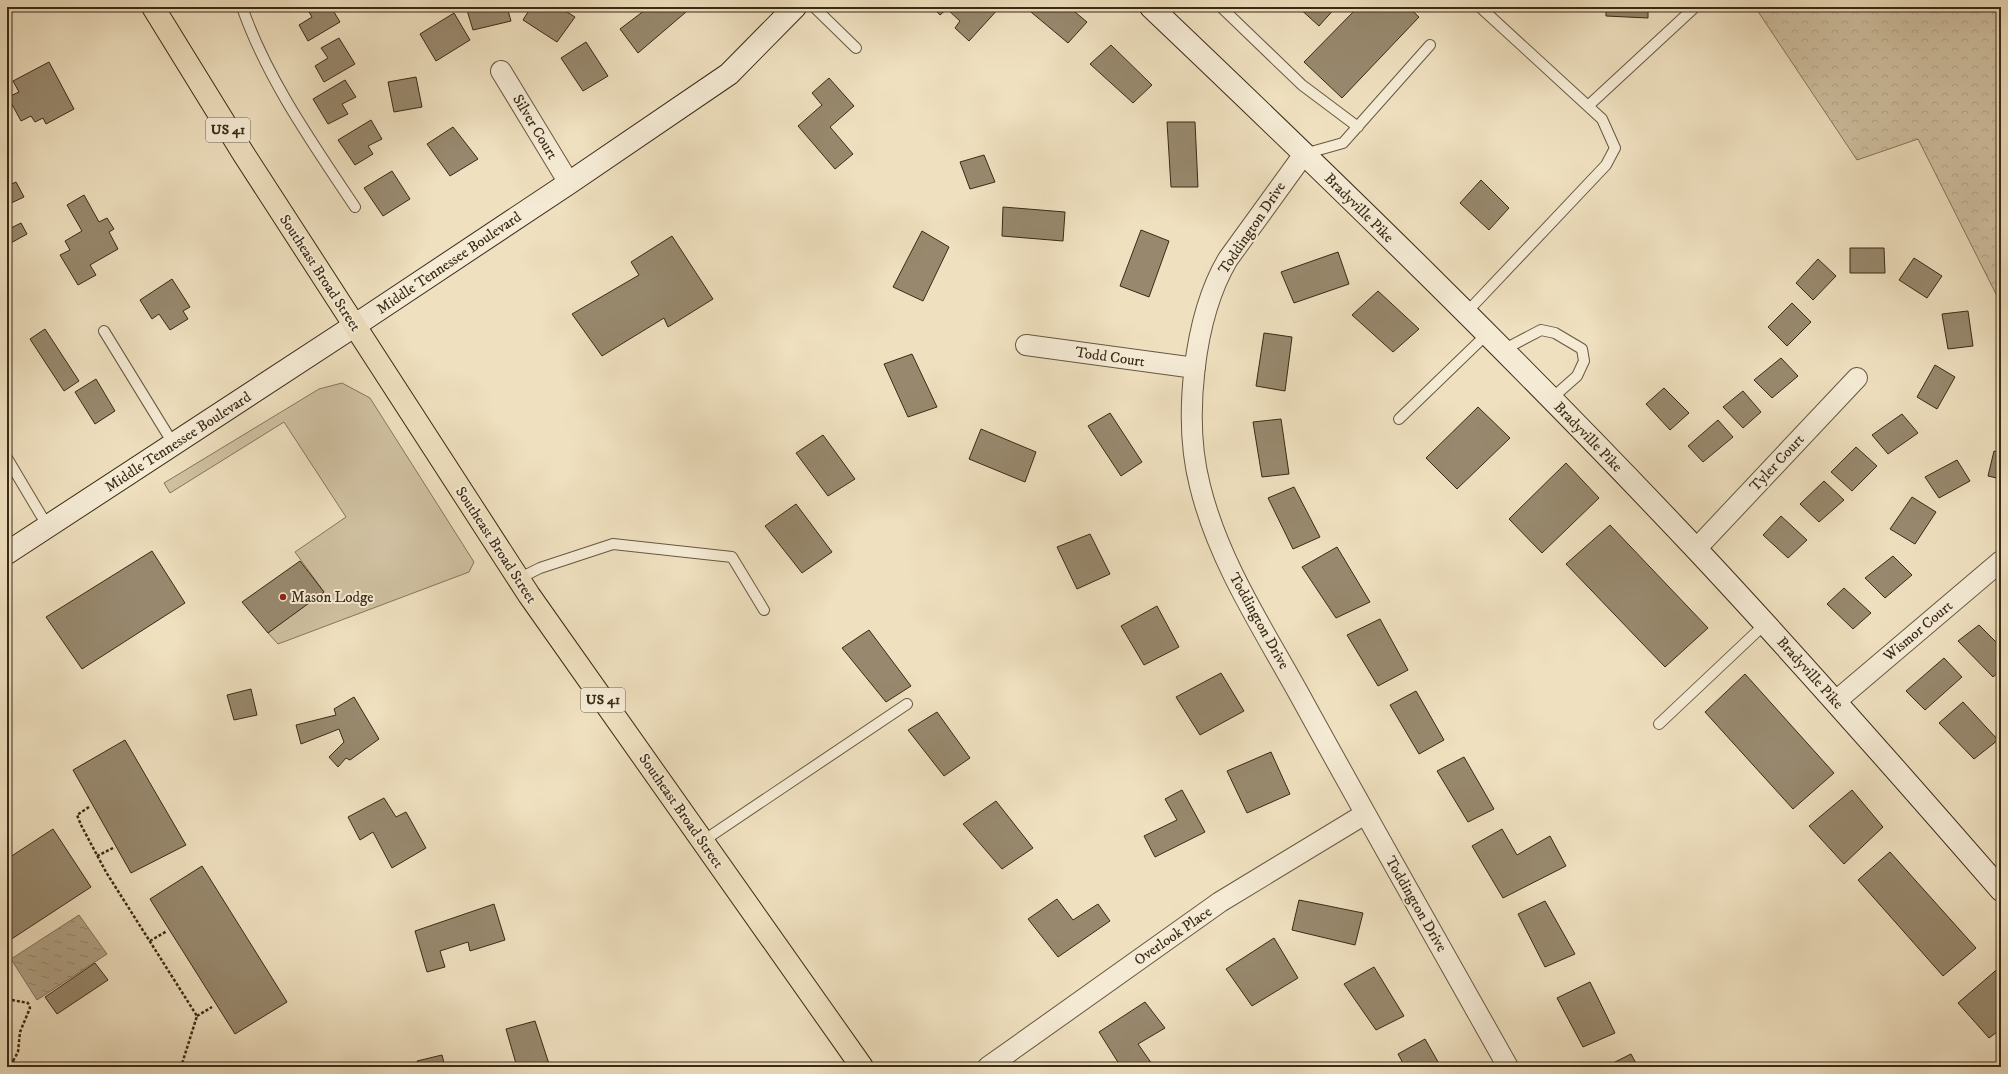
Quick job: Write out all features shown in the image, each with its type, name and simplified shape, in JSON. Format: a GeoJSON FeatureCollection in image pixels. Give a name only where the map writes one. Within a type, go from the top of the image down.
{"type":"FeatureCollection","features":[{"type":"Feature","properties":{"kind":"main road","name":"Southeast Broad Street"},"geometry":{"type":"LineString","coordinates":[[154,7],[243,153],[518,579],[862,1067]]}},
{"type":"Feature","properties":{"kind":"main road","name":"Middle Tennessee Boulevard"},"geometry":{"type":"LineString","coordinates":[[7,553],[354,326],[569,183],[729,74],[795,7]]}},
{"type":"Feature","properties":{"kind":"main road","name":"Bradyville Pike"},"geometry":{"type":"LineString","coordinates":[[1151,7],[1466,313],[1696,549],[1836,701],[2001,890]]}},
{"type":"Feature","properties":{"kind":"street","name":"Silver Court"},"geometry":{"type":"LineString","coordinates":[[501,71],[569,183]]}},
{"type":"Feature","properties":{"kind":"street","name":"Toddington Drive"},"geometry":{"type":"LineString","coordinates":[[1304,154],[1219,274],[1211,295],[1195,368],[1192,404],[1194,447],[1200,486],[1223,556],[1365,814],[1508,1067]]}},
{"type":"Feature","properties":{"kind":"street","name":"Todd Court"},"geometry":{"type":"LineString","coordinates":[[1026,345],[1195,368]]}},
{"type":"Feature","properties":{"kind":"street","name":"Tyler Court"},"geometry":{"type":"LineString","coordinates":[[1696,549],[1857,378]]}},
{"type":"Feature","properties":{"kind":"street","name":"Wismor Court"},"geometry":{"type":"LineString","coordinates":[[1836,701],[2001,561]]}},
{"type":"Feature","properties":{"kind":"street","name":"Overlook Place"},"geometry":{"type":"LineString","coordinates":[[988,1067],[1220,902],[1365,814]]}},
{"type":"Feature","properties":{"kind":"lane"},"geometry":{"type":"LineString","coordinates":[[242,7],[250,31],[299,123],[355,207]]}},
{"type":"Feature","properties":{"kind":"lane"},"geometry":{"type":"LineString","coordinates":[[814,7],[856,48]]}},
{"type":"Feature","properties":{"kind":"lane"},"geometry":{"type":"LineString","coordinates":[[1221,7],[1302,85],[1358,127]]}},
{"type":"Feature","properties":{"kind":"lane"},"geometry":{"type":"LineString","coordinates":[[1466,313],[1606,165],[1615,148],[1602,119],[1480,7]]}},
{"type":"Feature","properties":{"kind":"lane"},"geometry":{"type":"LineString","coordinates":[[1588,106],[1695,7]]}},
{"type":"Feature","properties":{"kind":"lane"},"geometry":{"type":"LineString","coordinates":[[1304,154],[1344,143],[1430,45]]}},
{"type":"Feature","properties":{"kind":"lane"},"geometry":{"type":"LineString","coordinates":[[1503,350],[1541,330],[1555,333],[1582,350],[1584,361],[1577,376],[1551,399]]}},
{"type":"Feature","properties":{"kind":"lane"},"geometry":{"type":"LineString","coordinates":[[104,331],[174,445]]}},
{"type":"Feature","properties":{"kind":"lane"},"geometry":{"type":"LineString","coordinates":[[1398,419],[1487,334]]}},
{"type":"Feature","properties":{"kind":"lane"},"geometry":{"type":"LineString","coordinates":[[7,458],[48,527]]}},
{"type":"Feature","properties":{"kind":"lane"},"geometry":{"type":"LineString","coordinates":[[518,579],[540,568],[613,544],[732,557],[764,610]]}},
{"type":"Feature","properties":{"kind":"lane"},"geometry":{"type":"LineString","coordinates":[[1659,724],[1765,624]]}},
{"type":"Feature","properties":{"kind":"lane"},"geometry":{"type":"LineString","coordinates":[[703,841],[907,704]]}},
{"type":"Feature","properties":{"kind":"path"},"geometry":{"type":"LineString","coordinates":[[89,807],[77,815],[97,856],[197,1016]]}},
{"type":"Feature","properties":{"kind":"path"},"geometry":{"type":"LineString","coordinates":[[97,856],[113,848]]}},
{"type":"Feature","properties":{"kind":"path"},"geometry":{"type":"LineString","coordinates":[[150,941],[167,931]]}},
{"type":"Feature","properties":{"kind":"path"},"geometry":{"type":"LineString","coordinates":[[7,999],[28,1003],[30,1008],[20,1032],[18,1052],[13,1061]]}},
{"type":"Feature","properties":{"kind":"path"},"geometry":{"type":"LineString","coordinates":[[181,1067],[197,1016],[212,1007]]}},
{"type":"Feature","properties":{"kind":"path"},"geometry":{"type":"LineString","coordinates":[[7,1051],[18,1067]]}},
{"type":"Feature","properties":{"kind":"green space"},"geometry":{"type":"Polygon","coordinates":[[[1755,7],[2001,7],[2001,304],[1918,139],[1857,160],[1755,7]]]}},
{"type":"Feature","properties":{"kind":"green space"},"geometry":{"type":"Polygon","coordinates":[[[342,383],[370,398],[474,562],[469,572],[278,644],[268,633],[324,592],[295,552],[346,517],[284,422],[170,493],[164,483],[319,389],[342,383]]]}},
{"type":"Feature","properties":{"kind":"water"},"geometry":{"type":"Polygon","coordinates":[[[79,915],[107,954],[37,1000],[11,959],[79,915]]]}},
{"type":"Feature","properties":{"kind":"building"},"geometry":{"type":"Polygon","coordinates":[[[306,7],[331,7],[340,22],[308,41],[299,25],[312,17],[306,7]]]}},
{"type":"Feature","properties":{"kind":"building"},"geometry":{"type":"Polygon","coordinates":[[[466,7],[507,7],[511,21],[473,30],[466,7]]]}},
{"type":"Feature","properties":{"kind":"building"},"geometry":{"type":"Polygon","coordinates":[[[531,7],[559,7],[575,17],[557,42],[523,20],[531,7]]]}},
{"type":"Feature","properties":{"kind":"building"},"geometry":{"type":"Polygon","coordinates":[[[649,7],[682,7],[686,12],[638,53],[620,29],[649,7]]]}},
{"type":"Feature","properties":{"kind":"building"},"geometry":{"type":"Polygon","coordinates":[[[932,7],[1000,7],[969,41],[955,28],[960,21],[947,9],[940,15],[932,7]]]}},
{"type":"Feature","properties":{"kind":"building"},"geometry":{"type":"Polygon","coordinates":[[[1025,7],[1069,7],[1087,22],[1068,43],[1025,7]]]}},
{"type":"Feature","properties":{"kind":"building"},"geometry":{"type":"Polygon","coordinates":[[[1298,7],[1336,7],[1319,26],[1298,7]]]}},
{"type":"Feature","properties":{"kind":"building"},"geometry":{"type":"Polygon","coordinates":[[[1358,7],[1408,7],[1419,17],[1342,98],[1304,62],[1358,7]]]}},
{"type":"Feature","properties":{"kind":"building"},"geometry":{"type":"Polygon","coordinates":[[[1606,7],[1648,7],[1648,18],[1606,16],[1606,7]]]}},
{"type":"Feature","properties":{"kind":"building"},"geometry":{"type":"Polygon","coordinates":[[[454,13],[470,40],[436,61],[420,34],[454,13]]]}},
{"type":"Feature","properties":{"kind":"building"},"geometry":{"type":"Polygon","coordinates":[[[339,38],[355,64],[324,82],[315,66],[328,58],[321,48],[339,38]]]}},
{"type":"Feature","properties":{"kind":"building"},"geometry":{"type":"Polygon","coordinates":[[[586,42],[608,76],[583,91],[561,58],[586,42]]]}},
{"type":"Feature","properties":{"kind":"building"},"geometry":{"type":"Polygon","coordinates":[[[1111,45],[1152,85],[1133,103],[1090,64],[1111,45]]]}},
{"type":"Feature","properties":{"kind":"building"},"geometry":{"type":"Polygon","coordinates":[[[49,62],[74,109],[46,124],[43,118],[35,122],[31,116],[21,121],[8,97],[19,92],[13,81],[49,62]]]}},
{"type":"Feature","properties":{"kind":"building"},"geometry":{"type":"Polygon","coordinates":[[[416,77],[422,107],[394,112],[388,82],[416,77]]]}},
{"type":"Feature","properties":{"kind":"building"},"geometry":{"type":"Polygon","coordinates":[[[829,78],[854,106],[830,127],[853,154],[835,169],[798,126],[822,105],[812,93],[829,78]]]}},
{"type":"Feature","properties":{"kind":"building"},"geometry":{"type":"Polygon","coordinates":[[[345,80],[356,97],[342,104],[348,114],[328,124],[313,99],[345,80]]]}},
{"type":"Feature","properties":{"kind":"building"},"geometry":{"type":"Polygon","coordinates":[[[371,120],[382,139],[368,146],[373,154],[355,165],[338,140],[371,120]]]}},
{"type":"Feature","properties":{"kind":"building"},"geometry":{"type":"Polygon","coordinates":[[[1167,122],[1195,122],[1198,187],[1171,187],[1167,122]]]}},
{"type":"Feature","properties":{"kind":"building"},"geometry":{"type":"Polygon","coordinates":[[[453,127],[478,159],[450,176],[427,144],[453,127]]]}},
{"type":"Feature","properties":{"kind":"building"},"geometry":{"type":"Polygon","coordinates":[[[984,155],[995,182],[970,189],[960,162],[984,155]]]}},
{"type":"Feature","properties":{"kind":"building"},"geometry":{"type":"Polygon","coordinates":[[[392,171],[410,199],[383,216],[364,188],[392,171]]]}},
{"type":"Feature","properties":{"kind":"building"},"geometry":{"type":"Polygon","coordinates":[[[1481,180],[1509,208],[1489,230],[1460,203],[1481,180]]]}},
{"type":"Feature","properties":{"kind":"building"},"geometry":{"type":"Polygon","coordinates":[[[16,182],[24,197],[9,204],[7,200],[7,186],[16,182]]]}},
{"type":"Feature","properties":{"kind":"building"},"geometry":{"type":"Polygon","coordinates":[[[84,195],[99,222],[107,218],[114,229],[109,232],[118,249],[90,265],[96,275],[78,285],[60,255],[70,250],[65,241],[82,231],[67,205],[84,195]]]}},
{"type":"Feature","properties":{"kind":"building"},"geometry":{"type":"Polygon","coordinates":[[[1003,207],[1065,212],[1063,241],[1002,236],[1003,207]]]}},
{"type":"Feature","properties":{"kind":"building"},"geometry":{"type":"Polygon","coordinates":[[[21,223],[27,234],[9,244],[7,230],[21,223]]]}},
{"type":"Feature","properties":{"kind":"building"},"geometry":{"type":"Polygon","coordinates":[[[1141,230],[1169,241],[1149,297],[1120,286],[1141,230]]]}},
{"type":"Feature","properties":{"kind":"building"},"geometry":{"type":"Polygon","coordinates":[[[922,231],[949,247],[923,301],[893,287],[922,231]]]}},
{"type":"Feature","properties":{"kind":"building"},"geometry":{"type":"Polygon","coordinates":[[[672,236],[713,299],[668,327],[664,318],[602,356],[572,314],[639,275],[631,262],[672,236]]]}},
{"type":"Feature","properties":{"kind":"building"},"geometry":{"type":"Polygon","coordinates":[[[1850,248],[1884,248],[1885,273],[1850,273],[1850,248]]]}},
{"type":"Feature","properties":{"kind":"building"},"geometry":{"type":"Polygon","coordinates":[[[1338,252],[1349,284],[1294,303],[1281,272],[1338,252]]]}},
{"type":"Feature","properties":{"kind":"building"},"geometry":{"type":"Polygon","coordinates":[[[1914,258],[1942,276],[1927,298],[1899,280],[1914,258]]]}},
{"type":"Feature","properties":{"kind":"building"},"geometry":{"type":"Polygon","coordinates":[[[1818,259],[1836,276],[1813,300],[1796,283],[1818,259]]]}},
{"type":"Feature","properties":{"kind":"building"},"geometry":{"type":"Polygon","coordinates":[[[172,279],[190,307],[183,311],[188,319],[170,330],[159,314],[152,319],[140,300],[172,279]]]}},
{"type":"Feature","properties":{"kind":"building"},"geometry":{"type":"Polygon","coordinates":[[[1378,291],[1419,329],[1393,352],[1352,315],[1378,291]]]}},
{"type":"Feature","properties":{"kind":"building"},"geometry":{"type":"Polygon","coordinates":[[[1792,303],[1811,322],[1787,346],[1768,327],[1792,303]]]}},
{"type":"Feature","properties":{"kind":"building"},"geometry":{"type":"Polygon","coordinates":[[[1968,311],[1973,346],[1948,349],[1942,314],[1968,311]]]}},
{"type":"Feature","properties":{"kind":"building"},"geometry":{"type":"Polygon","coordinates":[[[45,329],[79,381],[64,391],[30,339],[45,329]]]}},
{"type":"Feature","properties":{"kind":"building"},"geometry":{"type":"Polygon","coordinates":[[[1264,333],[1292,337],[1285,391],[1256,386],[1264,333]]]}},
{"type":"Feature","properties":{"kind":"building"},"geometry":{"type":"Polygon","coordinates":[[[912,354],[937,407],[908,417],[884,364],[912,354]]]}},
{"type":"Feature","properties":{"kind":"building"},"geometry":{"type":"Polygon","coordinates":[[[1781,358],[1798,376],[1772,398],[1754,380],[1781,358]]]}},
{"type":"Feature","properties":{"kind":"building"},"geometry":{"type":"Polygon","coordinates":[[[1935,365],[1955,377],[1937,409],[1917,397],[1935,365]]]}},
{"type":"Feature","properties":{"kind":"building"},"geometry":{"type":"Polygon","coordinates":[[[96,379],[115,411],[95,424],[75,392],[96,379]]]}},
{"type":"Feature","properties":{"kind":"building"},"geometry":{"type":"Polygon","coordinates":[[[1664,388],[1689,413],[1670,430],[1646,404],[1664,388]]]}},
{"type":"Feature","properties":{"kind":"building"},"geometry":{"type":"Polygon","coordinates":[[[1743,391],[1761,412],[1743,428],[1723,407],[1743,391]]]}},
{"type":"Feature","properties":{"kind":"building"},"geometry":{"type":"Polygon","coordinates":[[[1478,407],[1510,438],[1457,489],[1426,458],[1478,407]]]}},
{"type":"Feature","properties":{"kind":"building"},"geometry":{"type":"Polygon","coordinates":[[[1110,413],[1142,462],[1121,476],[1088,426],[1110,413]]]}},
{"type":"Feature","properties":{"kind":"building"},"geometry":{"type":"Polygon","coordinates":[[[1902,414],[1918,433],[1888,454],[1872,435],[1902,414]]]}},
{"type":"Feature","properties":{"kind":"building"},"geometry":{"type":"Polygon","coordinates":[[[1281,419],[1289,474],[1262,477],[1253,422],[1281,419]]]}},
{"type":"Feature","properties":{"kind":"building"},"geometry":{"type":"Polygon","coordinates":[[[1718,420],[1733,437],[1703,462],[1688,446],[1718,420]]]}},
{"type":"Feature","properties":{"kind":"building"},"geometry":{"type":"Polygon","coordinates":[[[981,429],[1036,452],[1025,482],[969,459],[981,429]]]}},
{"type":"Feature","properties":{"kind":"building"},"geometry":{"type":"Polygon","coordinates":[[[823,435],[855,479],[828,496],[796,453],[823,435]]]}},
{"type":"Feature","properties":{"kind":"building"},"geometry":{"type":"Polygon","coordinates":[[[1856,447],[1877,466],[1852,491],[1831,472],[1856,447]]]}},
{"type":"Feature","properties":{"kind":"building"},"geometry":{"type":"Polygon","coordinates":[[[1994,451],[2001,453],[2001,479],[1988,476],[1994,451]]]}},
{"type":"Feature","properties":{"kind":"building"},"geometry":{"type":"Polygon","coordinates":[[[1957,460],[1970,481],[1939,498],[1925,477],[1957,460]]]}},
{"type":"Feature","properties":{"kind":"building"},"geometry":{"type":"Polygon","coordinates":[[[1566,463],[1599,498],[1542,553],[1509,519],[1566,463]]]}},
{"type":"Feature","properties":{"kind":"building"},"geometry":{"type":"Polygon","coordinates":[[[1824,481],[1844,500],[1819,522],[1800,504],[1824,481]]]}},
{"type":"Feature","properties":{"kind":"building"},"geometry":{"type":"Polygon","coordinates":[[[1294,487],[1320,537],[1293,549],[1268,498],[1294,487]]]}},
{"type":"Feature","properties":{"kind":"building"},"geometry":{"type":"Polygon","coordinates":[[[1912,497],[1936,512],[1915,544],[1890,529],[1912,497]]]}},
{"type":"Feature","properties":{"kind":"building"},"geometry":{"type":"Polygon","coordinates":[[[796,504],[832,552],[802,573],[765,526],[796,504]]]}},
{"type":"Feature","properties":{"kind":"building"},"geometry":{"type":"Polygon","coordinates":[[[1781,516],[1807,540],[1788,558],[1763,535],[1781,516]]]}},
{"type":"Feature","properties":{"kind":"building"},"geometry":{"type":"Polygon","coordinates":[[[1610,525],[1708,628],[1665,667],[1566,564],[1610,525]]]}},
{"type":"Feature","properties":{"kind":"building"},"geometry":{"type":"Polygon","coordinates":[[[1090,534],[1110,574],[1077,589],[1057,547],[1090,534]]]}},
{"type":"Feature","properties":{"kind":"building"},"geometry":{"type":"Polygon","coordinates":[[[1337,547],[1370,602],[1336,618],[1302,567],[1337,547]]]}},
{"type":"Feature","properties":{"kind":"building"},"geometry":{"type":"Polygon","coordinates":[[[152,551],[185,603],[82,669],[46,617],[152,551]]]}},
{"type":"Feature","properties":{"kind":"building"},"geometry":{"type":"Polygon","coordinates":[[[1893,556],[1912,575],[1885,598],[1865,578],[1893,556]]]}},
{"type":"Feature","properties":{"kind":"building","name":"Mason Lodge"},"geometry":{"type":"Polygon","coordinates":[[[300,561],[324,592],[268,633],[242,602],[300,561]]]}},
{"type":"Feature","properties":{"kind":"building"},"geometry":{"type":"Polygon","coordinates":[[[1844,588],[1871,613],[1853,629],[1827,604],[1844,588]]]}},
{"type":"Feature","properties":{"kind":"building"},"geometry":{"type":"Polygon","coordinates":[[[1157,606],[1179,647],[1144,665],[1121,626],[1157,606]]]}},
{"type":"Feature","properties":{"kind":"building"},"geometry":{"type":"Polygon","coordinates":[[[1380,619],[1408,670],[1378,686],[1347,635],[1380,619]]]}},
{"type":"Feature","properties":{"kind":"building"},"geometry":{"type":"Polygon","coordinates":[[[1979,625],[2001,647],[2001,670],[1993,677],[1958,641],[1979,625]]]}},
{"type":"Feature","properties":{"kind":"building"},"geometry":{"type":"Polygon","coordinates":[[[869,630],[911,686],[886,702],[842,648],[869,630]]]}},
{"type":"Feature","properties":{"kind":"building"},"geometry":{"type":"Polygon","coordinates":[[[1944,658],[1962,677],[1925,710],[1906,691],[1944,658]]]}},
{"type":"Feature","properties":{"kind":"building"},"geometry":{"type":"Polygon","coordinates":[[[1221,673],[1244,711],[1200,735],[1176,697],[1221,673]]]}},
{"type":"Feature","properties":{"kind":"building"},"geometry":{"type":"Polygon","coordinates":[[[1745,674],[1834,773],[1793,809],[1705,712],[1745,674]]]}},
{"type":"Feature","properties":{"kind":"building"},"geometry":{"type":"Polygon","coordinates":[[[251,689],[257,715],[234,720],[227,695],[251,689]]]}},
{"type":"Feature","properties":{"kind":"building"},"geometry":{"type":"Polygon","coordinates":[[[1416,691],[1444,740],[1419,754],[1390,705],[1416,691]]]}},
{"type":"Feature","properties":{"kind":"building"},"geometry":{"type":"Polygon","coordinates":[[[354,697],[379,739],[350,760],[346,758],[338,767],[329,757],[344,742],[339,729],[301,744],[296,725],[336,715],[334,709],[354,697]]]}},
{"type":"Feature","properties":{"kind":"building"},"geometry":{"type":"Polygon","coordinates":[[[1963,702],[1998,740],[1974,759],[1939,723],[1963,702]]]}},
{"type":"Feature","properties":{"kind":"building"},"geometry":{"type":"Polygon","coordinates":[[[937,712],[970,758],[944,776],[908,730],[937,712]]]}},
{"type":"Feature","properties":{"kind":"building"},"geometry":{"type":"Polygon","coordinates":[[[125,740],[186,845],[131,873],[73,770],[125,740]]]}},
{"type":"Feature","properties":{"kind":"building"},"geometry":{"type":"Polygon","coordinates":[[[1271,752],[1290,794],[1247,813],[1227,771],[1271,752]]]}},
{"type":"Feature","properties":{"kind":"building"},"geometry":{"type":"Polygon","coordinates":[[[1464,757],[1494,809],[1468,822],[1437,771],[1464,757]]]}},
{"type":"Feature","properties":{"kind":"building"},"geometry":{"type":"Polygon","coordinates":[[[1182,790],[1205,832],[1155,857],[1144,836],[1177,820],[1165,799],[1182,790]]]}},
{"type":"Feature","properties":{"kind":"building"},"geometry":{"type":"Polygon","coordinates":[[[1852,790],[1883,827],[1844,864],[1809,826],[1852,790]]]}},
{"type":"Feature","properties":{"kind":"building"},"geometry":{"type":"Polygon","coordinates":[[[384,798],[396,817],[406,812],[426,848],[392,868],[373,832],[360,840],[348,817],[384,798]]]}},
{"type":"Feature","properties":{"kind":"building"},"geometry":{"type":"Polygon","coordinates":[[[996,801],[1033,848],[1002,869],[963,824],[996,801]]]}},
{"type":"Feature","properties":{"kind":"building"},"geometry":{"type":"Polygon","coordinates":[[[53,829],[91,887],[7,942],[7,859],[53,829]]]}},
{"type":"Feature","properties":{"kind":"building"},"geometry":{"type":"Polygon","coordinates":[[[1502,829],[1517,855],[1550,836],[1566,866],[1503,898],[1472,846],[1502,829]]]}},
{"type":"Feature","properties":{"kind":"building"},"geometry":{"type":"Polygon","coordinates":[[[1890,852],[1976,948],[1943,976],[1858,880],[1890,852]]]}},
{"type":"Feature","properties":{"kind":"building"},"geometry":{"type":"Polygon","coordinates":[[[202,866],[287,1002],[235,1034],[150,899],[202,866]]]}},
{"type":"Feature","properties":{"kind":"building"},"geometry":{"type":"Polygon","coordinates":[[[1057,899],[1073,920],[1098,904],[1110,921],[1058,957],[1028,919],[1057,899]]]}},
{"type":"Feature","properties":{"kind":"building"},"geometry":{"type":"Polygon","coordinates":[[[1299,900],[1363,913],[1355,945],[1292,930],[1299,900]]]}},
{"type":"Feature","properties":{"kind":"building"},"geometry":{"type":"Polygon","coordinates":[[[1545,901],[1575,954],[1545,967],[1518,914],[1545,901]]]}},
{"type":"Feature","properties":{"kind":"building"},"geometry":{"type":"Polygon","coordinates":[[[494,904],[505,940],[470,951],[468,942],[440,951],[445,967],[427,972],[415,931],[494,904]]]}},
{"type":"Feature","properties":{"kind":"building"},"geometry":{"type":"Polygon","coordinates":[[[1274,938],[1298,978],[1252,1006],[1226,969],[1274,938]]]}},
{"type":"Feature","properties":{"kind":"building"},"geometry":{"type":"Polygon","coordinates":[[[95,963],[108,980],[57,1014],[45,997],[95,963]]]}},
{"type":"Feature","properties":{"kind":"building"},"geometry":{"type":"Polygon","coordinates":[[[2001,966],[2001,1029],[1989,1038],[1958,1003],[2001,966]]]}},
{"type":"Feature","properties":{"kind":"building"},"geometry":{"type":"Polygon","coordinates":[[[1374,967],[1404,1016],[1376,1030],[1344,984],[1374,967]]]}},
{"type":"Feature","properties":{"kind":"building"},"geometry":{"type":"Polygon","coordinates":[[[1590,982],[1615,1033],[1583,1047],[1557,998],[1590,982]]]}},
{"type":"Feature","properties":{"kind":"building"},"geometry":{"type":"Polygon","coordinates":[[[1145,1002],[1165,1028],[1138,1044],[1152,1064],[1147,1067],[1121,1067],[1099,1032],[1145,1002]]]}},
{"type":"Feature","properties":{"kind":"building"},"geometry":{"type":"Polygon","coordinates":[[[535,1021],[550,1067],[517,1067],[506,1029],[535,1021]]]}},
{"type":"Feature","properties":{"kind":"building"},"geometry":{"type":"Polygon","coordinates":[[[1425,1039],[1441,1067],[1405,1067],[1398,1054],[1425,1039]]]}},
{"type":"Feature","properties":{"kind":"building"},"geometry":{"type":"Polygon","coordinates":[[[1631,1054],[1638,1067],[1605,1067],[1631,1054]]]}},
{"type":"Feature","properties":{"kind":"building"},"geometry":{"type":"Polygon","coordinates":[[[442,1055],[445,1067],[419,1067],[417,1061],[442,1055]]]}},
{"type":"Feature","properties":{"kind":"place","name":"Mason Lodge"},"geometry":{"type":"Point","coordinates":[283,597]}}]}
